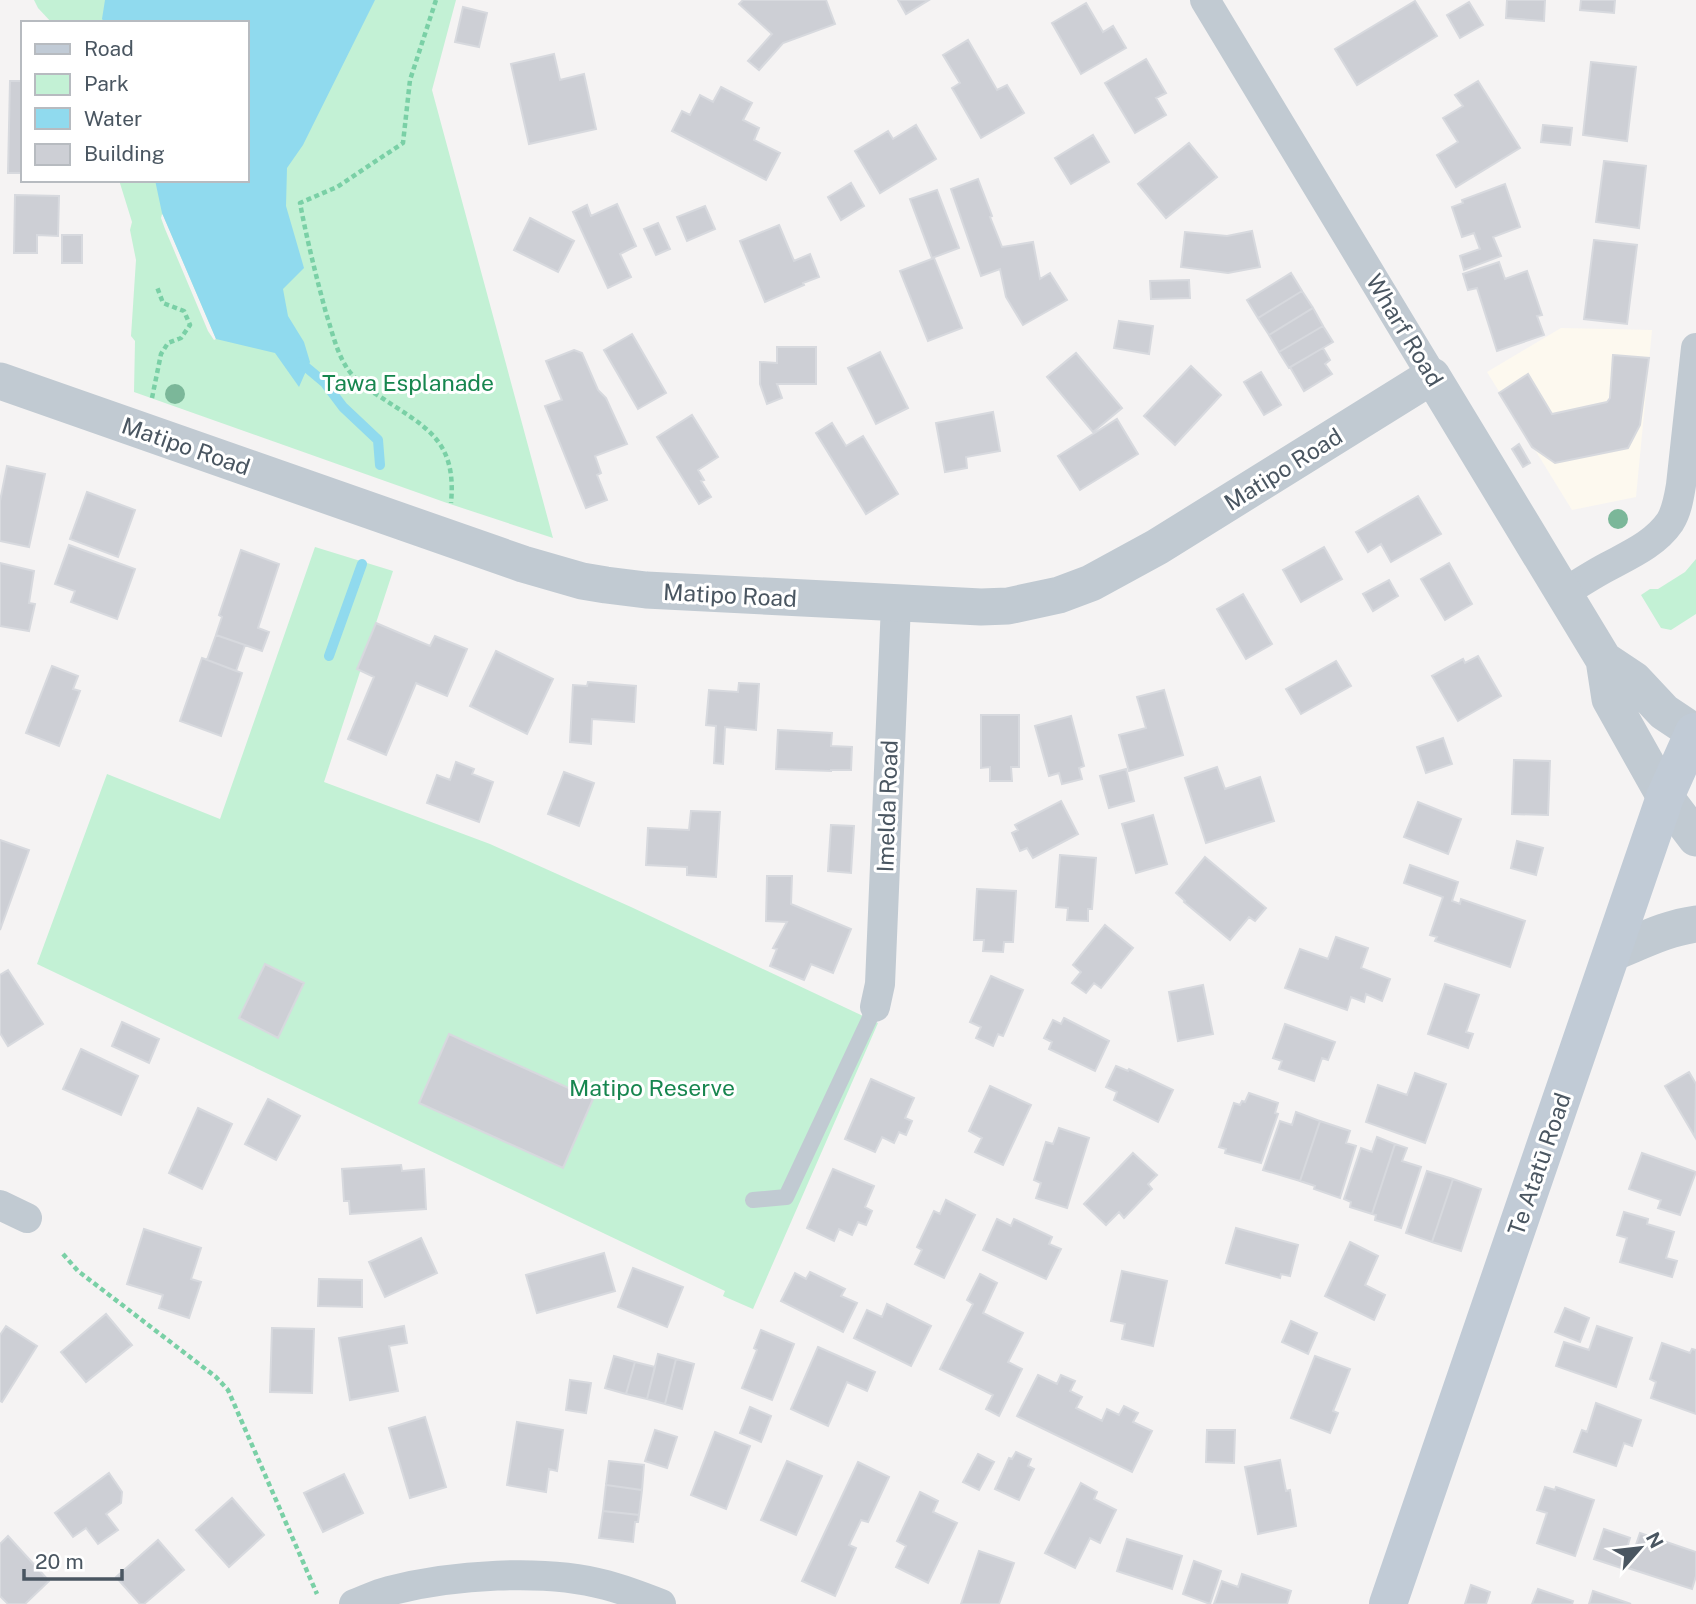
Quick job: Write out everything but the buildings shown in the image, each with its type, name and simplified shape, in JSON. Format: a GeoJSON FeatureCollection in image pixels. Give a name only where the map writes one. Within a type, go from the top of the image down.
{"type":"FeatureCollection","features":[{"type":"Feature","properties":{"kind":"main road","name":"Te Atatū Road"},"geometry":{"type":"LineString","coordinates":[[1388,1604],[1665,797],[1695,729]]}},
{"type":"Feature","properties":{"kind":"street","name":"Wharf Road"},"geometry":{"type":"LineString","coordinates":[[1205,0],[1604,660],[1610,699],[1665,797],[1696,838]]}},
{"type":"Feature","properties":{"kind":"street"},"geometry":{"type":"LineString","coordinates":[[1564,593],[1644,547],[1671,521],[1681,485],[1696,355]]}},
{"type":"Feature","properties":{"kind":"street","name":"Matipo Road"},"geometry":{"type":"LineString","coordinates":[[0,381],[442,537],[582,581],[646,590],[981,607],[1008,606],[1059,595],[1090,583],[1168,540],[1432,376]]}},
{"type":"Feature","properties":{"kind":"street","name":"Imelda Road"},"geometry":{"type":"LineString","coordinates":[[875,1007],[880,970],[896,604]]}},
{"type":"Feature","properties":{"kind":"street","name":"Wharf Road"},"geometry":{"type":"LineString","coordinates":[[1604,660],[1634,680],[1664,712],[1695,729]]}},
{"type":"Feature","properties":{"kind":"street"},"geometry":{"type":"LineString","coordinates":[[1612,953],[1678,926],[1696,924]]}},
{"type":"Feature","properties":{"kind":"street"},"geometry":{"type":"LineString","coordinates":[[0,1205],[27,1217]]}},
{"type":"Feature","properties":{"kind":"street"},"geometry":{"type":"LineString","coordinates":[[354,1604],[385,1592],[443,1580],[499,1576],[568,1578],[604,1584],[661,1604]]}},
{"type":"Feature","properties":{"kind":"lane"},"geometry":{"type":"LineString","coordinates":[[753,1200],[786,1197],[875,1007]]}},
{"type":"Feature","properties":{"kind":"path"},"geometry":{"type":"LineString","coordinates":[[436,0],[410,80],[403,143],[337,187],[300,203],[312,262],[336,345],[347,368],[364,387],[425,427],[443,446],[448,457],[453,488],[450,508]]}},
{"type":"Feature","properties":{"kind":"path"},"geometry":{"type":"LineString","coordinates":[[151,402],[161,354],[168,343],[181,338],[190,325],[184,311],[163,303],[157,287]]}},
{"type":"Feature","properties":{"kind":"path"},"geometry":{"type":"LineString","coordinates":[[63,1254],[78,1270],[216,1377],[228,1390],[317,1594]]}},
{"type":"Feature","properties":{"kind":"shaded area"},"geometry":{"type":"Polygon","coordinates":[[[1561,328],[1652,330],[1636,497],[1572,510],[1487,372],[1561,328]]]}},
{"type":"Feature","properties":{"kind":"green space"},"geometry":{"type":"Polygon","coordinates":[[[34,0],[175,0],[153,21],[50,21],[34,0]]]}},
{"type":"Feature","properties":{"kind":"green space","name":"Tawa Esplanade"},"geometry":{"type":"Polygon","coordinates":[[[191,0],[456,0],[432,90],[553,538],[134,392],[135,341],[131,336],[136,260],[130,230],[132,222],[120,182],[248,182],[248,21],[191,0]],[[162,214],[165,229],[208,331],[214,340],[216,339],[162,214]]]}},
{"type":"Feature","properties":{"kind":"green space","name":"Matipo Reserve"},"geometry":{"type":"Polygon","coordinates":[[[315,547],[393,571],[324,782],[490,844],[878,1023],[753,1309],[723,1296],[725,1291],[37,964],[107,774],[220,819],[315,547]]]}},
{"type":"Feature","properties":{"kind":"green space"},"geometry":{"type":"Polygon","coordinates":[[[1696,559],[1696,614],[1671,630],[1661,628],[1641,595],[1650,589],[1658,589],[1685,572],[1696,559]]]}},
{"type":"Feature","properties":{"kind":"water"},"geometry":{"type":"Polygon","coordinates":[[[105,0],[375,0],[303,145],[287,168],[286,206],[304,268],[283,289],[288,316],[304,342],[310,362],[299,387],[275,353],[216,339],[162,213],[155,182],[248,182],[248,21],[102,19],[105,0]]]}},
{"type":"Feature","properties":{"kind":"waterway"},"geometry":{"type":"LineString","coordinates":[[300,362],[325,383],[343,407],[378,440],[380,465]]}},
{"type":"Feature","properties":{"kind":"waterway"},"geometry":{"type":"LineString","coordinates":[[329,656],[362,564]]}}]}
